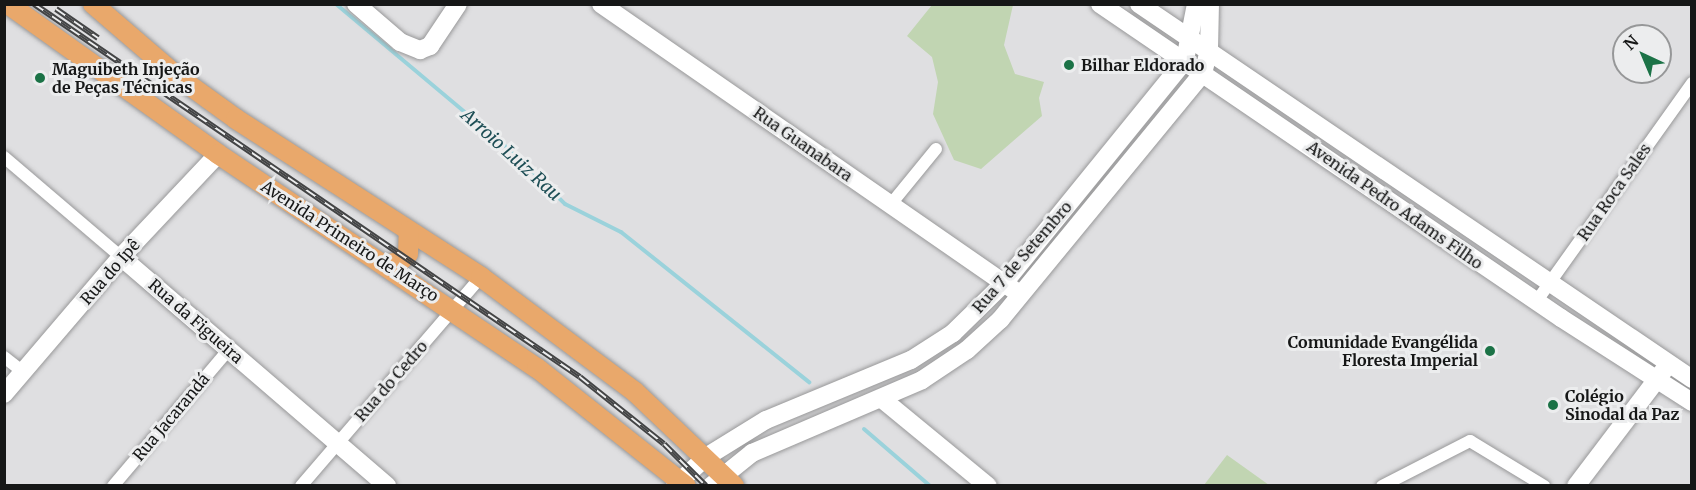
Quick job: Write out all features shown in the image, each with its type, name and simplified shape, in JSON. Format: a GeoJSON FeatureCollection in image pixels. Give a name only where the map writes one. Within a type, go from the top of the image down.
{"type":"FeatureCollection","features":[{"type":"Feature","properties":{"kind":"main road","name":"Avenida Primeiro de Março"},"geometry":{"type":"LineString","coordinates":[[8,4],[218,154],[453,309],[537,368],[680,484]]}},
{"type":"Feature","properties":{"kind":"main road"},"geometry":{"type":"LineString","coordinates":[[93,4],[169,70],[236,119],[481,277],[634,391],[706,456],[723,482]]}},
{"type":"Feature","properties":{"kind":"main road"},"geometry":{"type":"LineString","coordinates":[[356,4],[400,42],[420,50],[430,46],[458,4]]}},
{"type":"Feature","properties":{"kind":"main road","name":"Rua Guanabara"},"geometry":{"type":"LineString","coordinates":[[601,4],[1023,296]]}},
{"type":"Feature","properties":{"kind":"main road","name":"Avenida Pedro Adams Filho"},"geometry":{"type":"LineString","coordinates":[[1100,4],[1536,302],[1692,402]]}},
{"type":"Feature","properties":{"kind":"main road"},"geometry":{"type":"LineString","coordinates":[[1140,5],[1149,4]]}},
{"type":"Feature","properties":{"kind":"main road","name":"Rua 7 de Setembro"},"geometry":{"type":"LineString","coordinates":[[680,484],[706,456],[766,420],[911,360],[953,333],[1004,283],[1185,60],[1196,4]]}},
{"type":"Feature","properties":{"kind":"main road","name":"Rua 7 de Setembro"},"geometry":{"type":"LineString","coordinates":[[723,482],[762,448],[882,399],[922,380],[967,350],[1023,296],[1203,73],[1209,50],[1210,4]]}},
{"type":"Feature","properties":{"kind":"main road","name":"Avenida Pedro Adams Filho"},"geometry":{"type":"LineString","coordinates":[[1140,5],[1209,50],[1548,284],[1692,379]]}},
{"type":"Feature","properties":{"kind":"main road","name":"Rua do Ipê"},"geometry":{"type":"LineString","coordinates":[[4,393],[122,257],[218,154]]}},
{"type":"Feature","properties":{"kind":"main road"},"geometry":{"type":"LineString","coordinates":[[384,265],[399,262],[408,254],[409,231]]}},
{"type":"Feature","properties":{"kind":"main road","name":"Rua da Figueira"},"geometry":{"type":"LineString","coordinates":[[122,257],[387,486]]}},
{"type":"Feature","properties":{"kind":"main road"},"geometry":{"type":"LineString","coordinates":[[1575,486],[1668,364]]}},
{"type":"Feature","properties":{"kind":"main road"},"geometry":{"type":"LineString","coordinates":[[882,399],[988,486]]}},
{"type":"Feature","properties":{"kind":"street","name":"Rua Roca Sales"},"geometry":{"type":"LineString","coordinates":[[1536,302],[1692,83]]}},
{"type":"Feature","properties":{"kind":"street"},"geometry":{"type":"LineString","coordinates":[[891,204],[936,149]]}},
{"type":"Feature","properties":{"kind":"street","name":"Rua da Figueira"},"geometry":{"type":"LineString","coordinates":[[4,157],[122,257]]}},
{"type":"Feature","properties":{"kind":"street","name":"Rua do Cedro"},"geometry":{"type":"LineString","coordinates":[[301,486],[481,277]]}},
{"type":"Feature","properties":{"kind":"street","name":"Rua Jacarandá"},"geometry":{"type":"LineString","coordinates":[[112,486],[229,349]]}},
{"type":"Feature","properties":{"kind":"street"},"geometry":{"type":"LineString","coordinates":[[4,357],[23,372]]}},
{"type":"Feature","properties":{"kind":"street"},"geometry":{"type":"LineString","coordinates":[[1382,486],[1470,441],[1544,486]]}},
{"type":"Feature","properties":{"kind":"green space"},"geometry":{"type":"Polygon","coordinates":[[[932,5],[1013,5],[1004,45],[1015,74],[1044,82],[1039,98],[1042,116],[981,169],[954,160],[933,114],[938,82],[932,57],[907,36],[932,5]]]}},
{"type":"Feature","properties":{"kind":"green space"},"geometry":{"type":"Polygon","coordinates":[[[1227,455],[1269,485],[1204,485],[1227,455]]]}},
{"type":"Feature","properties":{"kind":"waterway","name":"Arroio Luiz Rau"},"geometry":{"type":"LineString","coordinates":[[336,4],[517,156],[565,204],[621,232],[809,382]]}},
{"type":"Feature","properties":{"kind":"waterway","name":"Arroio Luiz Rau"},"geometry":{"type":"LineString","coordinates":[[864,429],[930,486]]}},
{"type":"Feature","properties":{"kind":"railway"},"geometry":{"type":"LineString","coordinates":[[34,4],[580,377],[664,444],[706,486]]}},
{"type":"Feature","properties":{"kind":"railway"},"geometry":{"type":"LineString","coordinates":[[56,9],[98,38]]}},
{"type":"Feature","properties":{"kind":"place","name":"Bilhar Eldorado"},"geometry":{"type":"Point","coordinates":[1069,65]}},
{"type":"Feature","properties":{"kind":"place","name":"Maguibeth Injeção de Peças Técnicas"},"geometry":{"type":"Point","coordinates":[40,78]}},
{"type":"Feature","properties":{"kind":"place","name":"Comunidade Evangélida Floresta Imperial"},"geometry":{"type":"Point","coordinates":[1490,351]}},
{"type":"Feature","properties":{"kind":"place","name":"Colégio Sinodal da Paz"},"geometry":{"type":"Point","coordinates":[1553,405]}}]}
